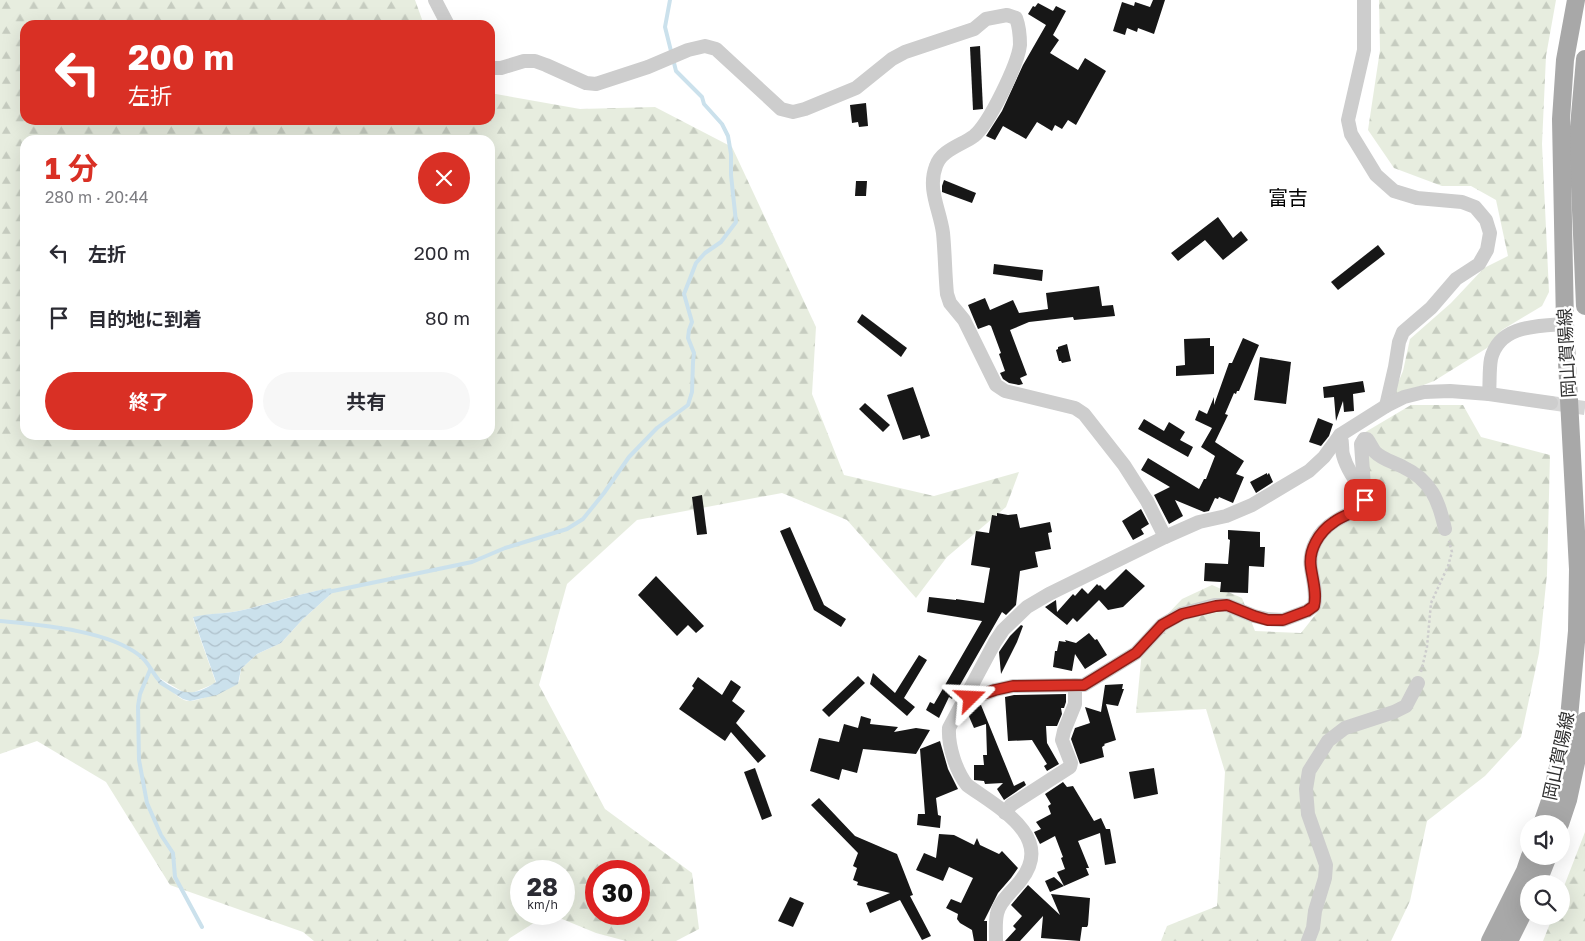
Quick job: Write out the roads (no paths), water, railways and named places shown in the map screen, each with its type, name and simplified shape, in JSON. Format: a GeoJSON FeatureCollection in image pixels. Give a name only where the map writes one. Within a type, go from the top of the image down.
{"type":"FeatureCollection","features":[{"type":"Feature","properties":{"kind":"main road","name":"岡山賀陽線"},"geometry":{"type":"LineString","coordinates":[[1545,815],[1551,798],[1568,718],[1577,630],[1578,569],[1565,324],[1561,119],[1565,60],[1576,0]]}},
{"type":"Feature","properties":{"kind":"main road","name":"岡山賀陽線"},"geometry":{"type":"LineString","coordinates":[[1585,59],[1578,138],[1585,306]]}},
{"type":"Feature","properties":{"kind":"main road","name":"岡山賀陽線"},"geometry":{"type":"LineString","coordinates":[[1563,815],[1585,721]]}},
{"type":"Feature","properties":{"kind":"main road"},"geometry":{"type":"LineString","coordinates":[[1490,941],[1527,865]]}},
{"type":"Feature","properties":{"kind":"main road"},"geometry":{"type":"LineString","coordinates":[[1509,941],[1520,919]]}},
{"type":"Feature","properties":{"kind":"street"},"geometry":{"type":"LineString","coordinates":[[435,0],[445,20]]}},
{"type":"Feature","properties":{"kind":"street"},"geometry":{"type":"LineString","coordinates":[[1364,0],[1364,50],[1348,120],[1350,134],[1376,176],[1394,191],[1417,198],[1462,202],[1475,207],[1486,220],[1490,233],[1487,250],[1479,264],[1456,279],[1431,308],[1403,332],[1399,342],[1386,406]]}},
{"type":"Feature","properties":{"kind":"street"},"geometry":{"type":"LineString","coordinates":[[495,68],[524,61],[535,62],[586,83],[596,84],[704,46],[716,49],[781,109],[793,112],[856,88],[892,59],[905,52],[974,29],[986,19],[1007,14],[1016,18],[1020,45],[1013,66],[994,108],[975,135],[943,155],[936,164],[933,174],[932,187],[943,231],[946,294],[950,303],[964,320],[996,385],[1006,391],[1075,408],[1084,414],[1124,465],[1147,501],[1165,537]]}},
{"type":"Feature","properties":{"kind":"street"},"geometry":{"type":"LineString","coordinates":[[1489,394],[1492,359],[1496,347],[1504,338],[1524,327],[1565,324]]}},
{"type":"Feature","properties":{"kind":"street"},"geometry":{"type":"LineString","coordinates":[[996,941],[996,916],[999,908],[1028,871],[1031,856],[1030,844],[1024,830],[1015,820],[967,785],[961,778],[948,739],[949,728],[1003,630],[1027,608],[1049,594],[1198,522],[1226,516],[1252,505],[1291,483],[1324,457],[1340,436],[1386,406],[1404,398],[1424,392],[1450,391],[1489,394],[1551,403]]}},
{"type":"Feature","properties":{"kind":"street"},"geometry":{"type":"LineString","coordinates":[[1340,436],[1343,443],[1342,453],[1350,471],[1360,487],[1364,489]]}},
{"type":"Feature","properties":{"kind":"street"},"geometry":{"type":"LineString","coordinates":[[965,698],[1013,686],[1084,685],[1136,653],[1162,625],[1182,614],[1227,605],[1261,618],[1283,620],[1307,611],[1314,606],[1316,598],[1310,559],[1313,546],[1334,522],[1362,508],[1365,500],[1361,444],[1362,441],[1367,439],[1375,452],[1388,461],[1402,466],[1421,477],[1440,506],[1446,529]]}},
{"type":"Feature","properties":{"kind":"street"},"geometry":{"type":"LineString","coordinates":[[1308,941],[1325,878],[1326,865],[1308,814],[1306,789],[1309,771],[1328,741],[1345,728],[1394,712],[1406,706],[1418,683]]}},
{"type":"Feature","properties":{"kind":"street"},"geometry":{"type":"LineString","coordinates":[[1005,813],[1011,805],[1070,767],[1071,762],[1062,740],[1075,704],[1075,685]]}},
{"type":"Feature","properties":{"kind":"water"},"geometry":{"type":"Polygon","coordinates":[[[331,588],[332,593],[303,619],[281,643],[257,654],[241,669],[238,684],[217,695],[190,701],[183,699],[159,684],[153,674],[183,692],[198,691],[206,688],[216,682],[193,617],[237,611],[331,588]]]}},
{"type":"Feature","properties":{"kind":"waterway"},"geometry":{"type":"LineString","coordinates":[[328,592],[472,562],[505,548],[567,529],[583,519],[629,457],[657,428],[688,405],[692,392],[694,353],[688,338],[692,322],[684,294],[696,263],[705,253],[721,242],[736,222],[728,136],[722,124],[704,104],[702,97],[676,71],[665,27],[670,0]]}},
{"type":"Feature","properties":{"kind":"waterway"},"geometry":{"type":"LineString","coordinates":[[0,621],[72,630],[109,640],[142,657],[158,679]]}},
{"type":"Feature","properties":{"kind":"waterway"},"geometry":{"type":"LineString","coordinates":[[150,670],[140,694],[138,706],[139,760],[147,803],[161,835],[173,853],[175,877],[202,927]]}},
{"type":"Feature","properties":{"kind":"tunnel"},"geometry":{"type":"LineString","coordinates":[[1551,403],[1585,408]]}},
{"type":"Feature","properties":{"kind":"district","name":"富吉"},"geometry":{"type":"Point","coordinates":[1288,198]}}]}
